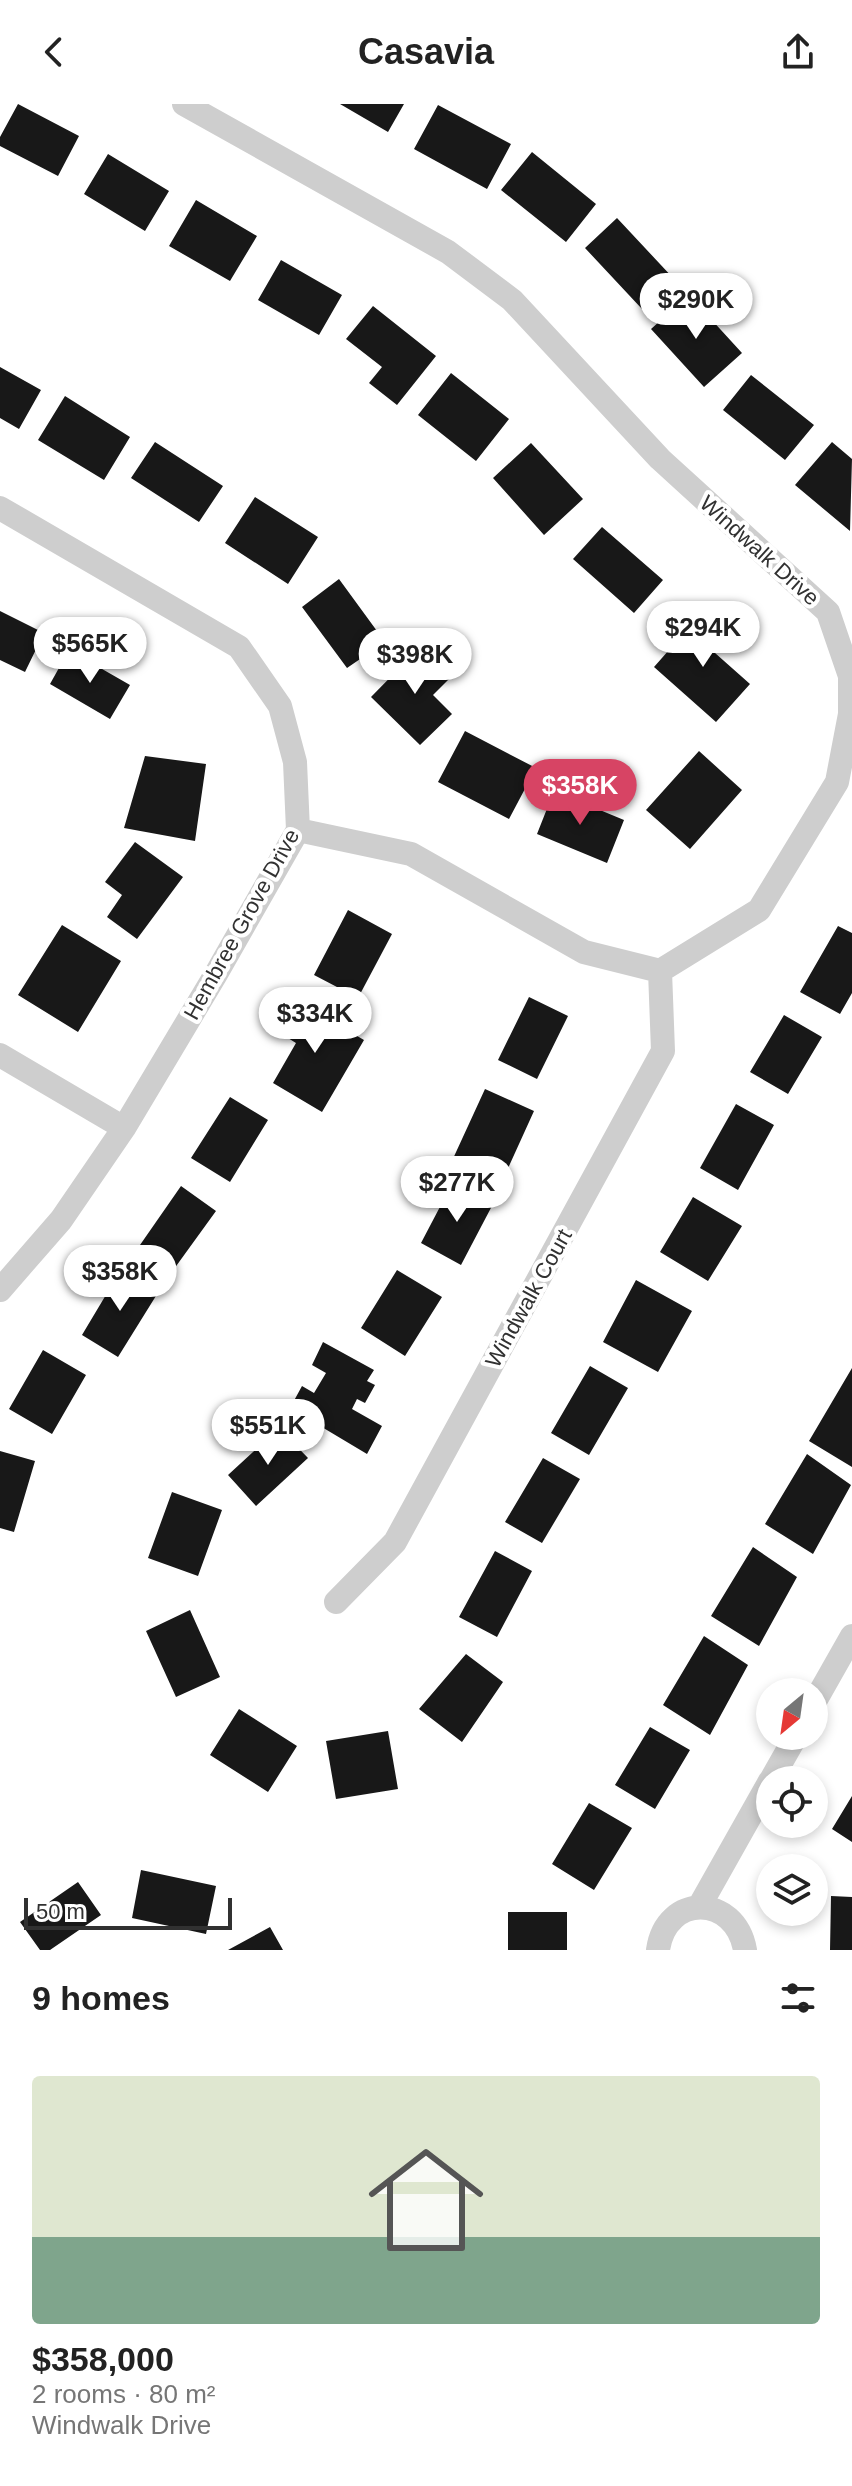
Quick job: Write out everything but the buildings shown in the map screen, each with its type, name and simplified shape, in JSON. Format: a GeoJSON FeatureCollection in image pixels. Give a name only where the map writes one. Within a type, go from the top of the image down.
{"type":"FeatureCollection","features":[{"type":"Feature","properties":{"kind":"street","name":"Windwalk Drive"},"geometry":{"type":"LineString","coordinates":[[184,104],[448,252],[512,300],[660,459],[828,612],[851,676],[850,714],[837,782],[759,910],[660,971]]}},
{"type":"Feature","properties":{"kind":"street","name":"Hembree Grove Drive"},"geometry":{"type":"LineString","coordinates":[[0,508],[239,647],[280,706],[295,762],[298,830],[124,1128],[61,1220],[0,1290]]}},
{"type":"Feature","properties":{"kind":"street"},"geometry":{"type":"LineString","coordinates":[[298,830],[411,854],[584,952],[660,971]]}},
{"type":"Feature","properties":{"kind":"street","name":"Windwalk Court"},"geometry":{"type":"LineString","coordinates":[[336,1602],[395,1542],[663,1051],[660,971]]}},
{"type":"Feature","properties":{"kind":"street"},"geometry":{"type":"LineString","coordinates":[[0,1055],[124,1128]]}},
{"type":"Feature","properties":{"kind":"street"},"geometry":{"type":"LineString","coordinates":[[828,1678],[852,1636]]}},
{"type":"Feature","properties":{"kind":"street"},"geometry":{"type":"LineString","coordinates":[[699,1907],[756,1806]]}},
{"type":"Feature","properties":{"kind":"street"},"geometry":{"type":"LineString","coordinates":[[658,1950],[660,1936],[668,1922],[682,1912],[699,1907],[716,1910],[730,1918],[741,1932],[745,1950]]}}]}
